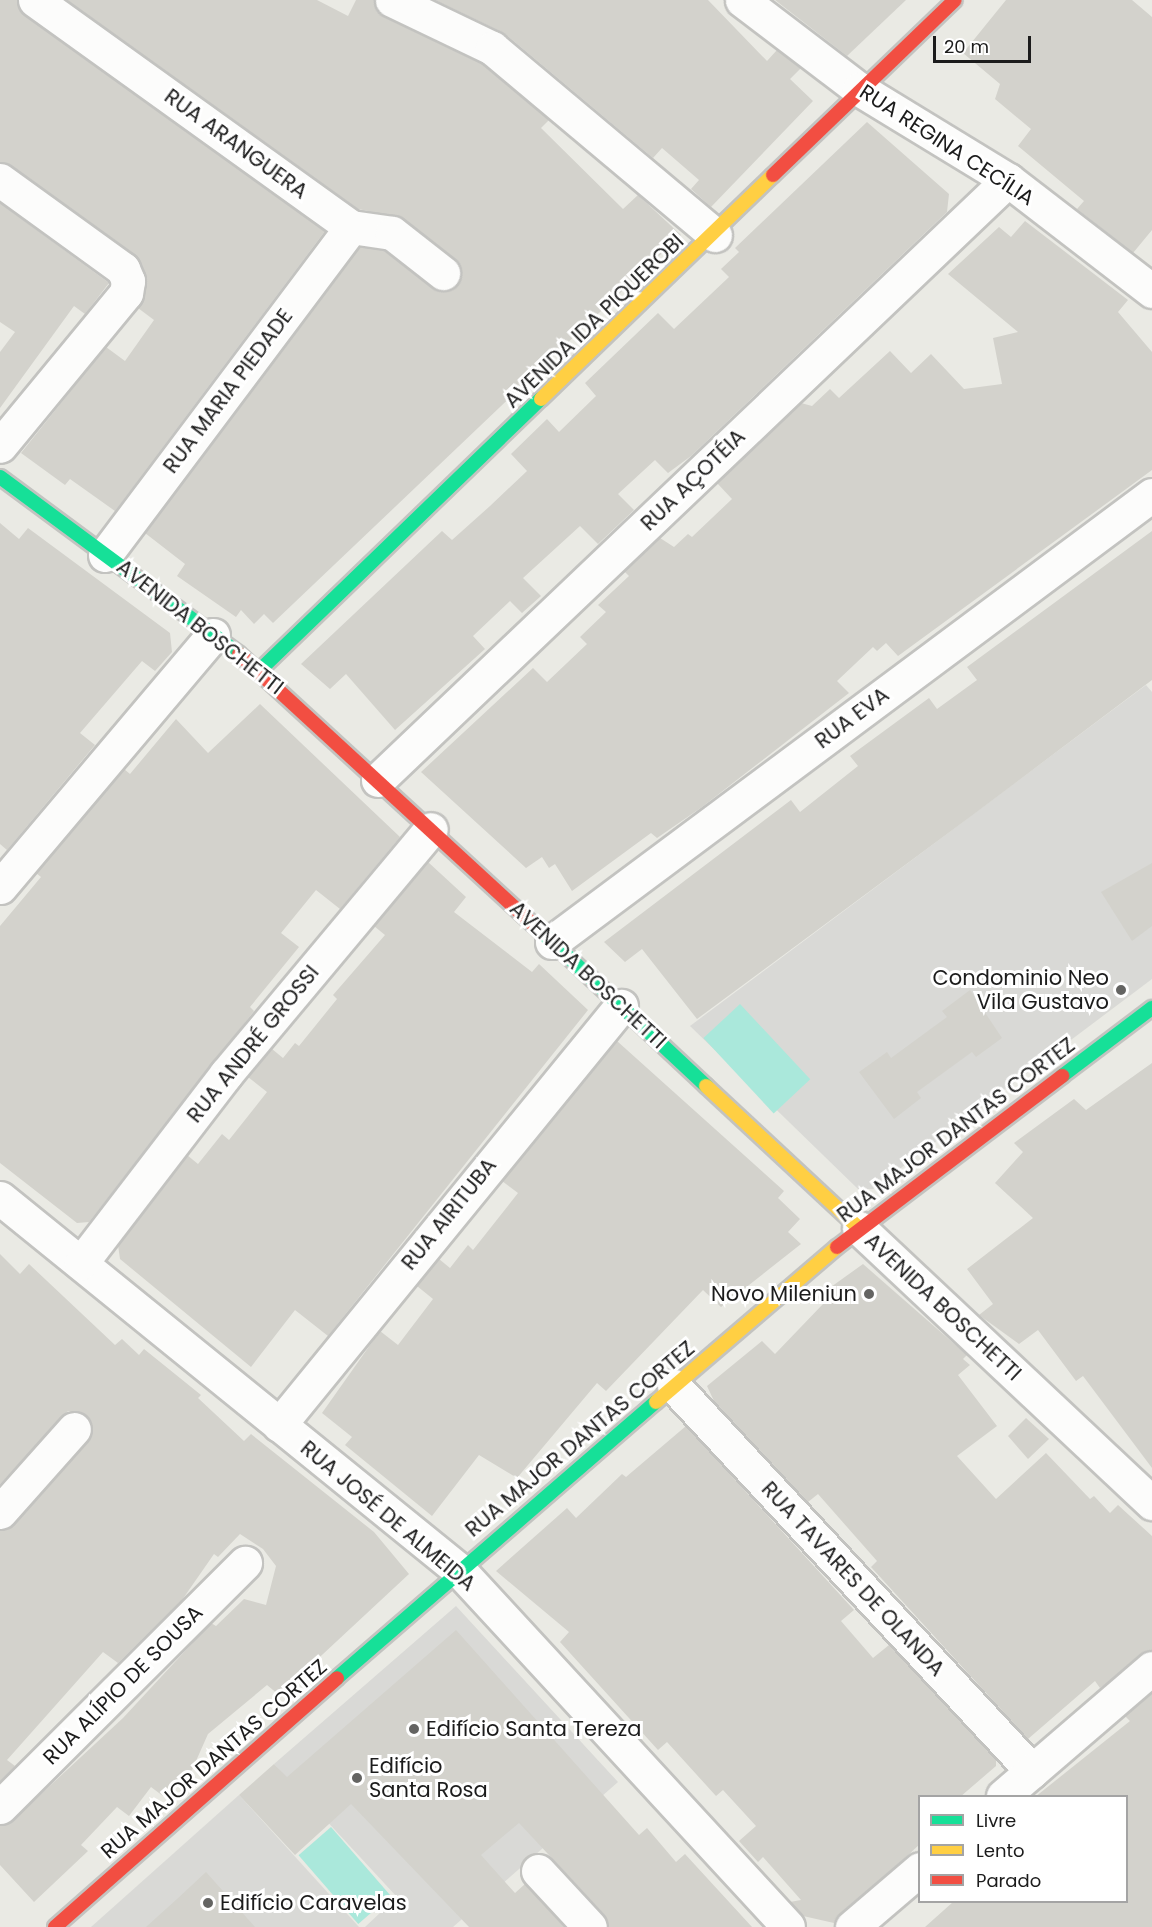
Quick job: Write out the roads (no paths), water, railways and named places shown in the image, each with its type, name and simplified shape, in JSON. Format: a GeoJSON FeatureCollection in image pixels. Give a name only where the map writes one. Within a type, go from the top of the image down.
{"type":"FeatureCollection","features":[{"type":"Feature","properties":{"kind":"street","name":"RUA ARANGUERA"},"geometry":{"type":"LineString","coordinates":[[35,0],[351,227],[392,233],[443,273]]}},
{"type":"Feature","properties":{"kind":"street"},"geometry":{"type":"LineString","coordinates":[[392,0],[492,48],[715,235]]}},
{"type":"Feature","properties":{"kind":"street","name":"RUA REGINA CECÍLIA"},"geometry":{"type":"LineString","coordinates":[[742,0],[859,89],[1008,180],[1152,291]]}},
{"type":"Feature","properties":{"kind":"street","name":"AVENIDA IDA PIQUEROBI"},"geometry":{"type":"LineString","coordinates":[[260,670],[715,235],[859,89],[955,0]]}},
{"type":"Feature","properties":{"kind":"street"},"geometry":{"type":"LineString","coordinates":[[0,180],[123,269],[128,281],[126,293],[0,446]]}},
{"type":"Feature","properties":{"kind":"street","name":"RUA AÇOTÉIA"},"geometry":{"type":"LineString","coordinates":[[378,780],[1008,180]]}},
{"type":"Feature","properties":{"kind":"street","name":"RUA MARIA PIEDADE"},"geometry":{"type":"LineString","coordinates":[[105,555],[351,227]]}},
{"type":"Feature","properties":{"kind":"street","name":"AVENIDA BOSCHETTI"},"geometry":{"type":"LineString","coordinates":[[1,480],[260,670],[1152,1503]]}},
{"type":"Feature","properties":{"kind":"street","name":"RUA EVA"},"geometry":{"type":"LineString","coordinates":[[552,942],[1152,495]]}},
{"type":"Feature","properties":{"kind":"street"},"geometry":{"type":"LineString","coordinates":[[0,887],[213,635]]}},
{"type":"Feature","properties":{"kind":"street","name":"RUA ANDRÉ GROSSI"},"geometry":{"type":"LineString","coordinates":[[81,1263],[226,1074],[431,829]]}},
{"type":"Feature","properties":{"kind":"street","name":"RUA AIRITUBA"},"geometry":{"type":"LineString","coordinates":[[279,1425],[621,1006]]}},
{"type":"Feature","properties":{"kind":"street","name":"RUA MAJOR DANTAS CORTEZ"},"geometry":{"type":"LineString","coordinates":[[55,1927],[459,1570],[860,1228],[1152,1008]]}},
{"type":"Feature","properties":{"kind":"street","name":"RUA JOSÉ DE ALMEIDA"},"geometry":{"type":"LineString","coordinates":[[0,1198],[459,1570],[788,1927]]}},
{"type":"Feature","properties":{"kind":"street","name":"RUA TAVARES DE OLANDA"},"geometry":{"type":"LineString","coordinates":[[674,1386],[1032,1771]]}},
{"type":"Feature","properties":{"kind":"street"},"geometry":{"type":"LineString","coordinates":[[0,1512],[74,1429]]}},
{"type":"Feature","properties":{"kind":"street","name":"RUA ALÍPIO DE SOUSA"},"geometry":{"type":"LineString","coordinates":[[0,1807],[245,1563]]}},
{"type":"Feature","properties":{"kind":"street"},"geometry":{"type":"LineString","coordinates":[[1005,1795],[1152,1668]]}},
{"type":"Feature","properties":{"kind":"street"},"geometry":{"type":"LineString","coordinates":[[538,1871],[590,1927]]}},
{"type":"Feature","properties":{"kind":"street"},"geometry":{"type":"LineString","coordinates":[[852,1927],[918,1871]]}},
{"type":"Feature","properties":{"kind":"place","name":"Condominio Neo Vila Gustavo"},"geometry":{"type":"Point","coordinates":[1121,990]}},
{"type":"Feature","properties":{"kind":"place","name":"Novo Mileniun"},"geometry":{"type":"Point","coordinates":[869,1294]}},
{"type":"Feature","properties":{"kind":"place","name":"Edifício Santa Tereza"},"geometry":{"type":"Point","coordinates":[414,1729]}},
{"type":"Feature","properties":{"kind":"place","name":"Edifício Santa Rosa"},"geometry":{"type":"Point","coordinates":[357,1778]}},
{"type":"Feature","properties":{"kind":"place","name":"Edifício Caravelas"},"geometry":{"type":"Point","coordinates":[208,1903]}}]}
